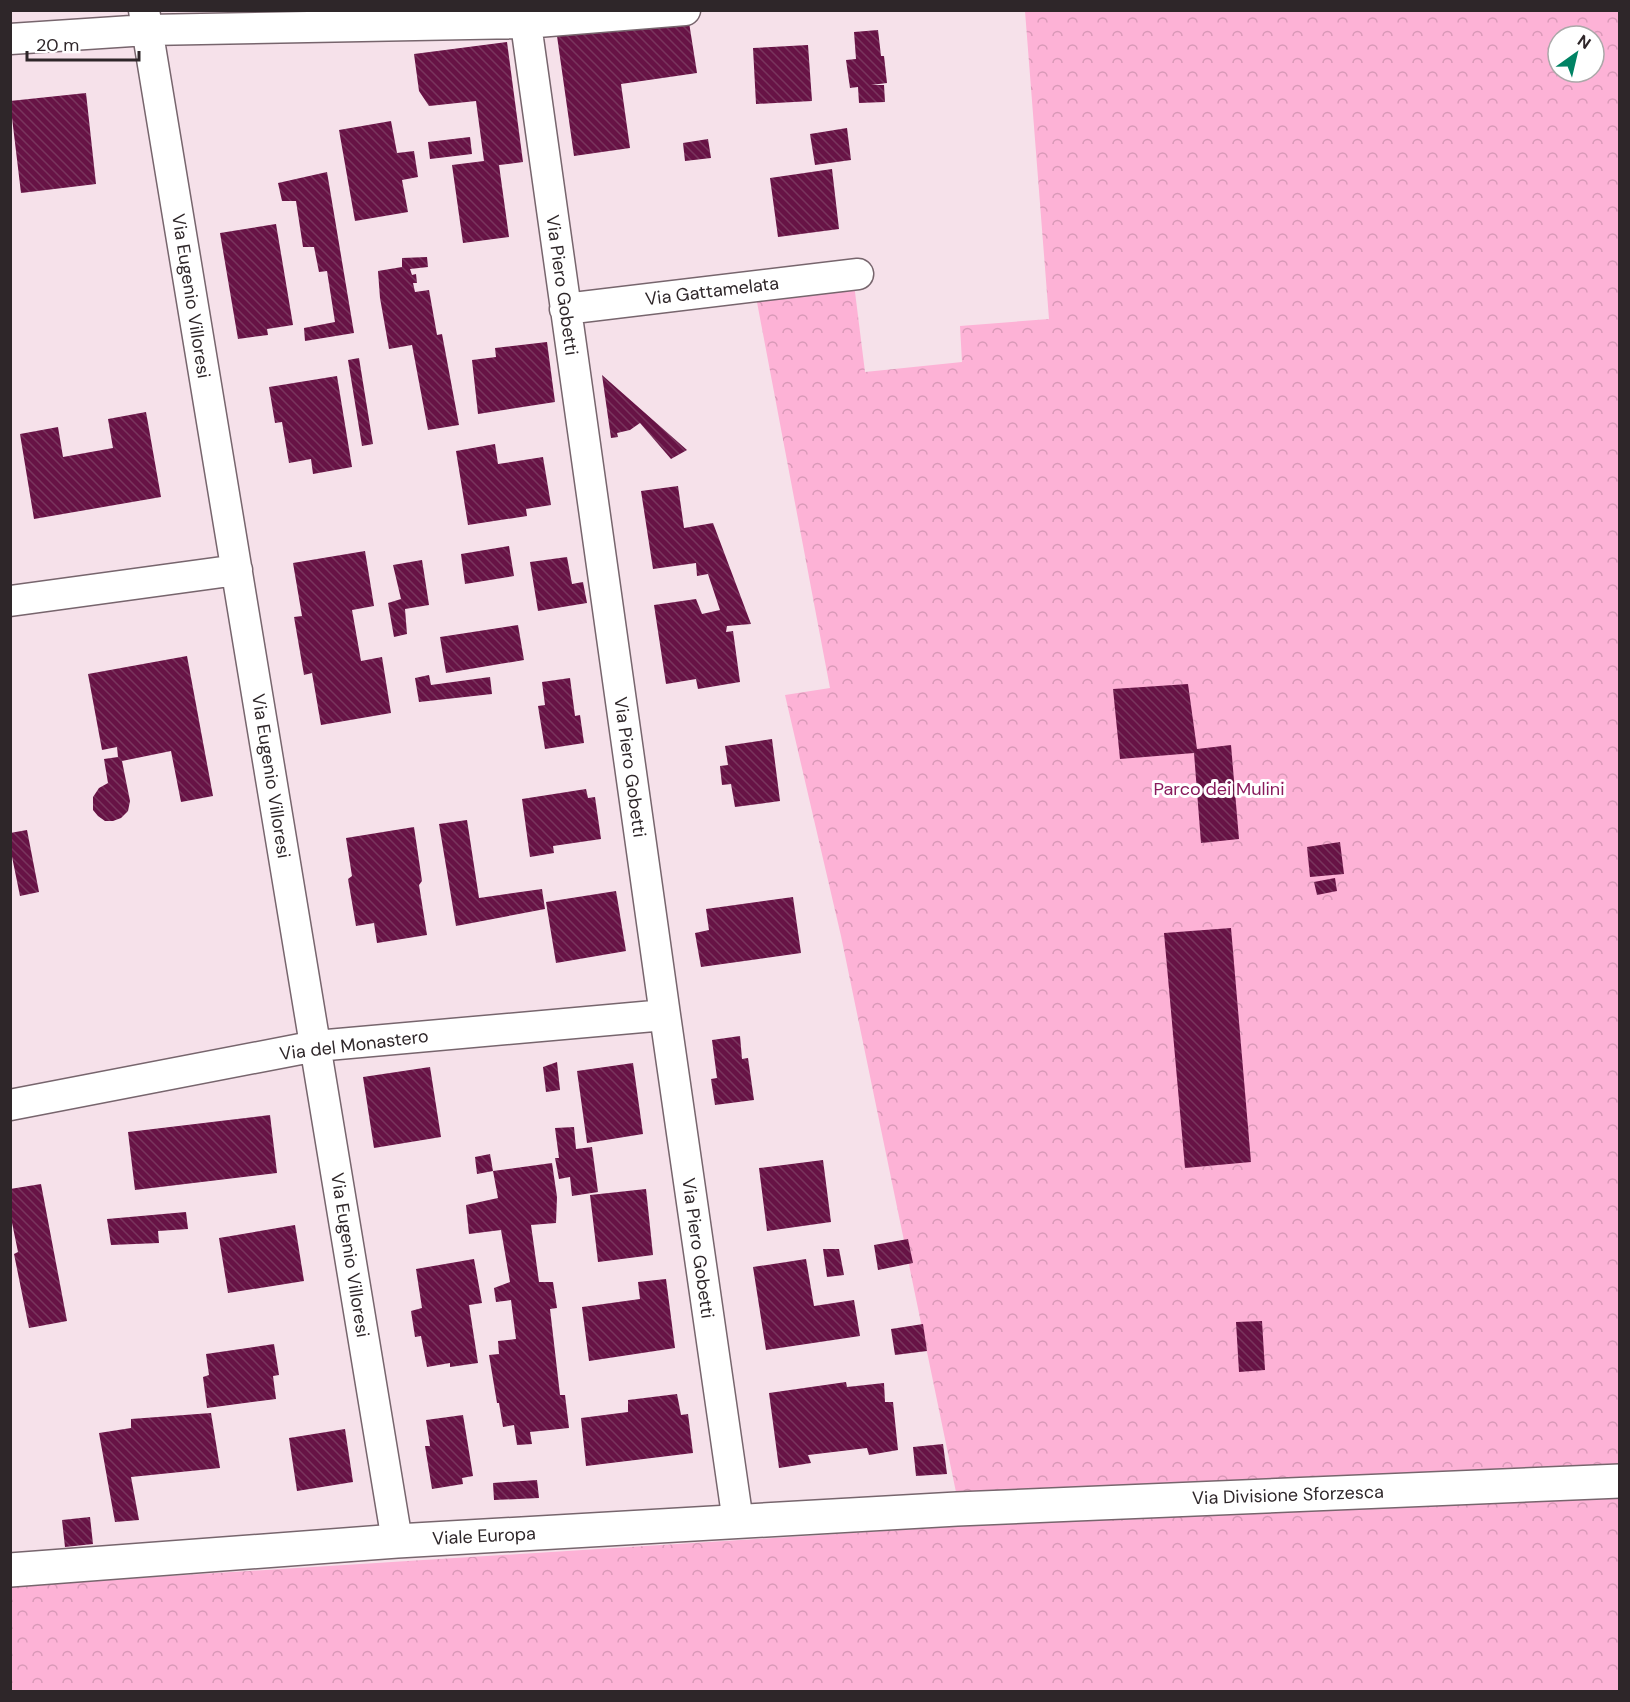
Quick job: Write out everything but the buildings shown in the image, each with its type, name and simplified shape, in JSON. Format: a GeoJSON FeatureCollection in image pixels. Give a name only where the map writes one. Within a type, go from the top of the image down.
{"type":"FeatureCollection","features":[{"type":"Feature","properties":{"kind":"street"},"geometry":{"type":"LineString","coordinates":[[10,39],[146,20],[524,17],[685,10]]}},
{"type":"Feature","properties":{"kind":"street","name":"Via Piero Gobetti"},"geometry":{"type":"LineString","coordinates":[[524,17],[664,1015],[738,1522]]}},
{"type":"Feature","properties":{"kind":"street","name":"Via Eugenio Villoresi"},"geometry":{"type":"LineString","coordinates":[[146,20],[397,1541]]}},
{"type":"Feature","properties":{"kind":"street","name":"Via Gattamelata"},"geometry":{"type":"LineString","coordinates":[[565,309],[858,274]]}},
{"type":"Feature","properties":{"kind":"street"},"geometry":{"type":"LineString","coordinates":[[10,601],[237,570]]}},
{"type":"Feature","properties":{"kind":"street","name":"Via del Monastero"},"geometry":{"type":"LineString","coordinates":[[10,1105],[316,1046],[664,1015]]}},
{"type":"Feature","properties":{"kind":"street","name":"Via Divisione Sforzesca"},"geometry":{"type":"LineString","coordinates":[[957,1509],[1620,1481]]}},
{"type":"Feature","properties":{"kind":"street","name":"Viale Europa"},"geometry":{"type":"LineString","coordinates":[[10,1570],[397,1541],[957,1509]]}},
{"type":"Feature","properties":{"kind":"green space","name":"Parco dei Mulini"},"geometry":{"type":"Polygon","coordinates":[[[1025,11],[1619,11],[1619,1691],[11,1692],[11,1586],[963,1526],[841,936],[785,695],[830,688],[753,281],[852,268],[865,372],[962,362],[960,326],[1049,319],[1025,11]]]}}]}
